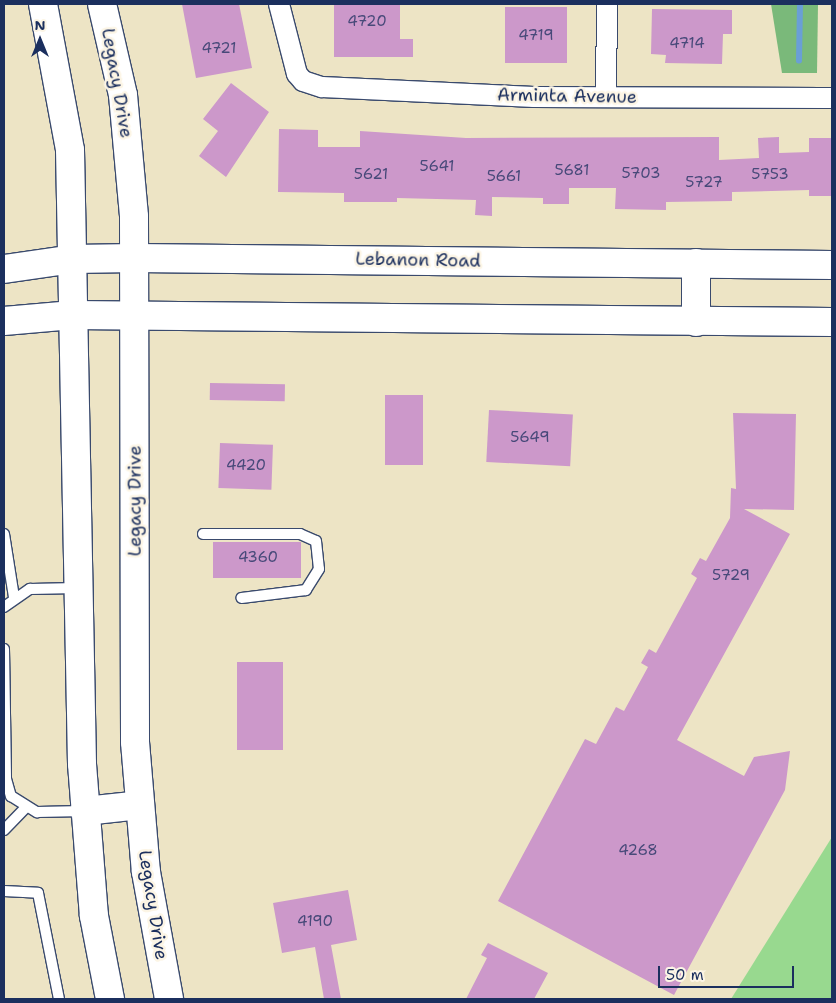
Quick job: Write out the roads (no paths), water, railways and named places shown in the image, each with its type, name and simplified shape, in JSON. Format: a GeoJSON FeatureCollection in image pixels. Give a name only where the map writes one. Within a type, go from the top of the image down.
{"type":"FeatureCollection","features":[{"type":"Feature","properties":{"kind":"main road"},"geometry":{"type":"LineString","coordinates":[[43,4],[70,150],[78,588],[85,811],[94,916],[110,999]]}},
{"type":"Feature","properties":{"kind":"main road","name":"Legacy Drive"},"geometry":{"type":"LineString","coordinates":[[102,4],[123,95],[135,258],[135,742],[146,872],[169,999]]}},
{"type":"Feature","properties":{"kind":"main road","name":"Lebanon Road"},"geometry":{"type":"LineString","coordinates":[[4,269],[73,259],[135,258],[832,264]]}},
{"type":"Feature","properties":{"kind":"main road"},"geometry":{"type":"LineString","coordinates":[[696,263],[696,322]]}},
{"type":"Feature","properties":{"kind":"main road"},"geometry":{"type":"LineString","coordinates":[[4,321],[74,315],[832,322]]}},
{"type":"Feature","properties":{"kind":"main road"},"geometry":{"type":"LineString","coordinates":[[85,811],[140,805]]}},
{"type":"Feature","properties":{"kind":"street","name":"Arminta Avenue"},"geometry":{"type":"LineString","coordinates":[[278,4],[292,62],[302,81],[349,89],[606,97],[832,98]]}},
{"type":"Feature","properties":{"kind":"street"},"geometry":{"type":"LineString","coordinates":[[606,97],[607,4]]}},
{"type":"Feature","properties":{"kind":"lane"},"geometry":{"type":"LineString","coordinates":[[4,534],[14,597]]}},
{"type":"Feature","properties":{"kind":"lane"},"geometry":{"type":"LineString","coordinates":[[204,534],[300,534],[316,541],[319,569],[306,590],[241,598]]}},
{"type":"Feature","properties":{"kind":"lane"},"geometry":{"type":"LineString","coordinates":[[4,607],[14,597],[30,589],[78,588]]}},
{"type":"Feature","properties":{"kind":"lane"},"geometry":{"type":"LineString","coordinates":[[4,649],[7,788],[26,808],[47,814],[85,811]]}},
{"type":"Feature","properties":{"kind":"lane"},"geometry":{"type":"LineString","coordinates":[[4,830],[26,808]]}},
{"type":"Feature","properties":{"kind":"lane"},"geometry":{"type":"LineString","coordinates":[[4,891],[38,893],[59,999]]}},
{"type":"Feature","properties":{"kind":"waterway"},"geometry":{"type":"LineString","coordinates":[[799,61],[800,4]]}}]}
